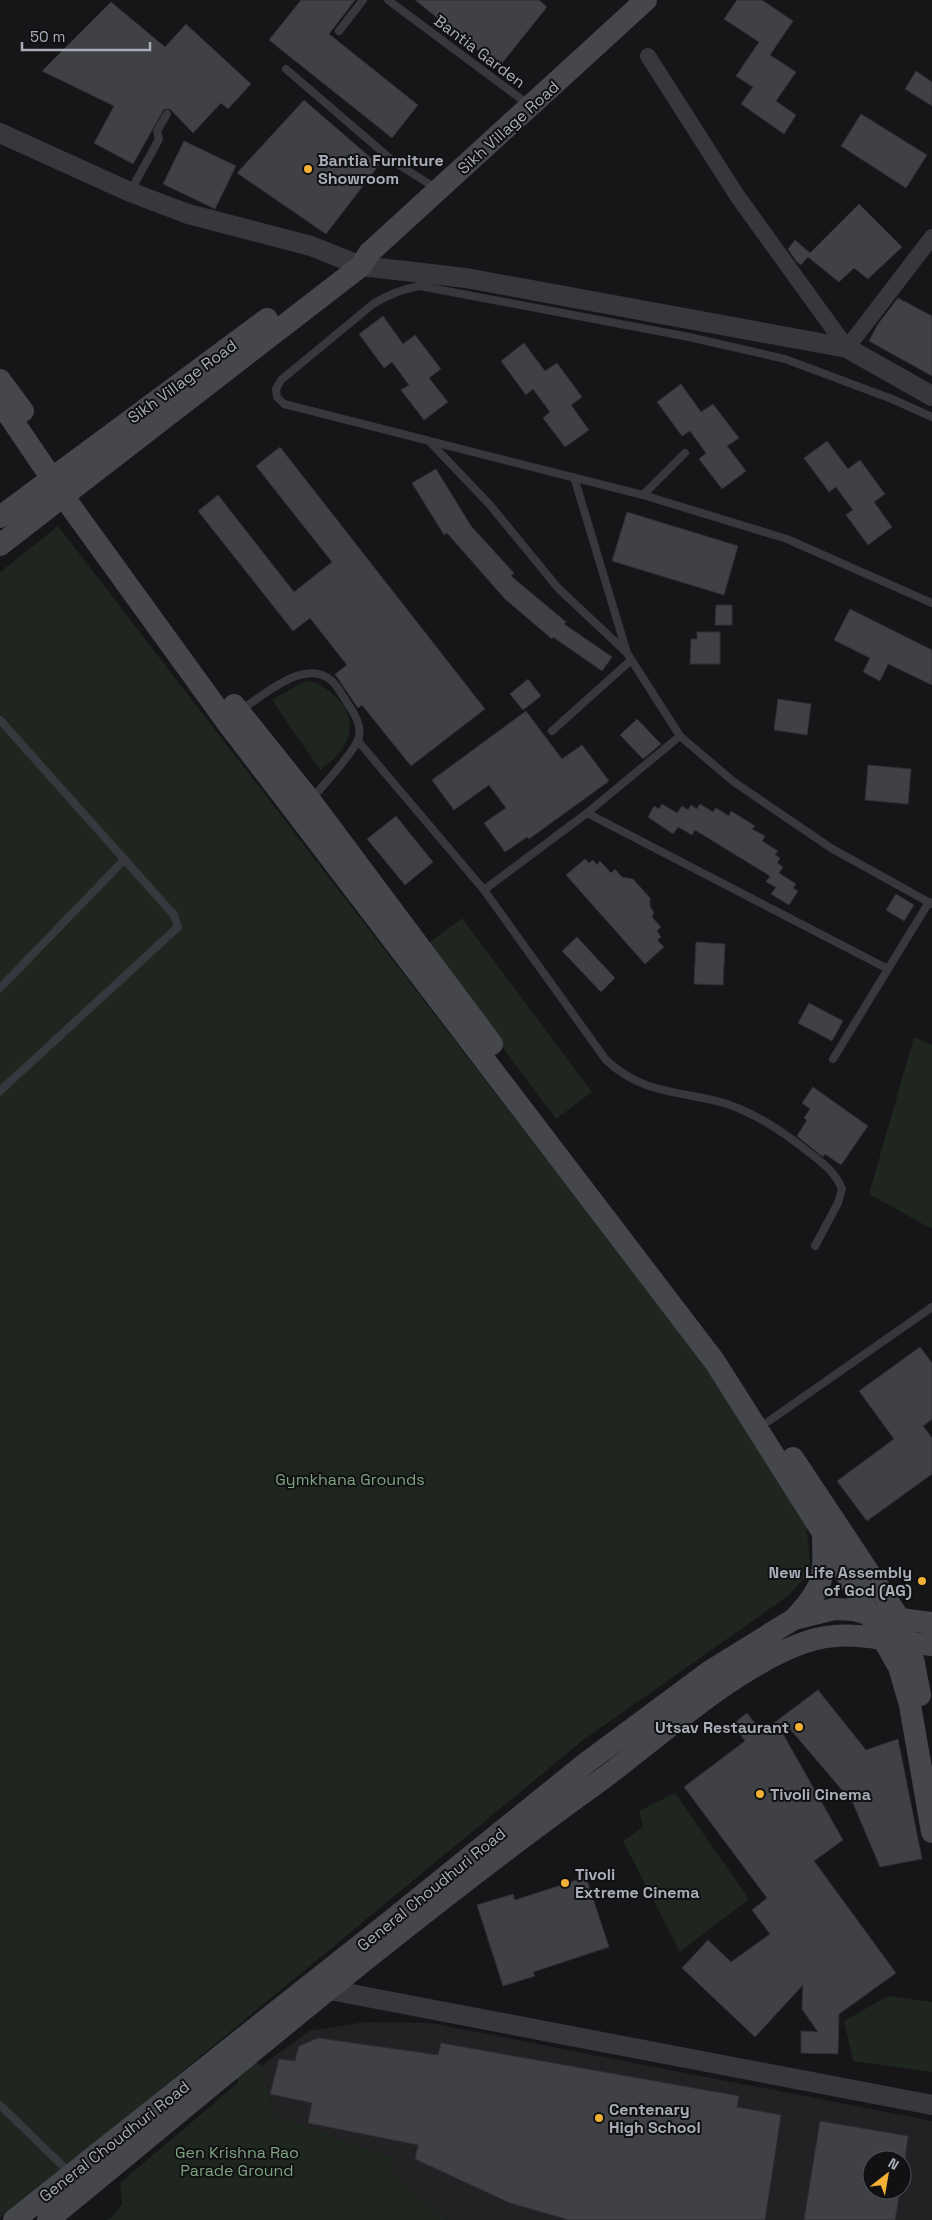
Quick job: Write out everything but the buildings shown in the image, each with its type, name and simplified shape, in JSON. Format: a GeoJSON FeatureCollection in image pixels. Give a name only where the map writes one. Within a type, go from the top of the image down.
{"type":"FeatureCollection","features":[{"type":"Feature","properties":{"kind":"main road","name":"Sikh Village Road"},"geometry":{"type":"LineString","coordinates":[[0,517],[63,482],[359,259],[531,107],[646,0]]}},
{"type":"Feature","properties":{"kind":"main road"},"geometry":{"type":"LineString","coordinates":[[0,380],[63,482]]}},
{"type":"Feature","properties":{"kind":"main road"},"geometry":{"type":"LineString","coordinates":[[0,402],[63,482],[232,716],[715,1362],[823,1533],[899,1618],[909,1644],[917,1678],[932,1760]]}},
{"type":"Feature","properties":{"kind":"main road"},"geometry":{"type":"LineString","coordinates":[[0,545],[63,482]]}},
{"type":"Feature","properties":{"kind":"main road"},"geometry":{"type":"LineString","coordinates":[[232,716],[310,800],[732,1366],[769,1421],[855,1569],[871,1615],[899,1668],[910,1705],[932,1832]]}},
{"type":"Feature","properties":{"kind":"main road"},"geometry":{"type":"LineString","coordinates":[[794,1619],[814,1598],[824,1575],[823,1533]]}},
{"type":"Feature","properties":{"kind":"main road","name":"General Choudhuri Road"},"geometry":{"type":"LineString","coordinates":[[14,2220],[393,1920],[586,1763],[710,1671],[794,1619],[834,1609],[854,1610],[871,1615],[899,1618]]}},
{"type":"Feature","properties":{"kind":"main road"},"geometry":{"type":"LineString","coordinates":[[899,1618],[932,1623]]}},
{"type":"Feature","properties":{"kind":"main road","name":"General Choudhuri Road"},"geometry":{"type":"LineString","coordinates":[[48,2220],[511,1845],[756,1665],[804,1643],[830,1636],[861,1635],[909,1644],[932,1645]]}},
{"type":"Feature","properties":{"kind":"main road"},"geometry":{"type":"LineString","coordinates":[[917,1678],[932,1652]]}},
{"type":"Feature","properties":{"kind":"street"},"geometry":{"type":"LineString","coordinates":[[648,56],[738,197],[847,348]]}},
{"type":"Feature","properties":{"kind":"street"},"geometry":{"type":"LineString","coordinates":[[0,133],[130,192],[188,214],[359,259],[847,348],[932,396]]}},
{"type":"Feature","properties":{"kind":"street"},"geometry":{"type":"LineString","coordinates":[[847,348],[932,237]]}},
{"type":"Feature","properties":{"kind":"street"},"geometry":{"type":"LineString","coordinates":[[330,1990],[932,2105]]}},
{"type":"Feature","properties":{"kind":"lane"},"geometry":{"type":"LineString","coordinates":[[339,31],[363,0]]}},
{"type":"Feature","properties":{"kind":"lane","name":"Bantia Garden"},"geometry":{"type":"LineString","coordinates":[[388,0],[531,107]]}},
{"type":"Feature","properties":{"kind":"lane"},"geometry":{"type":"LineString","coordinates":[[286,69],[392,161],[438,190]]}},
{"type":"Feature","properties":{"kind":"lane"},"geometry":{"type":"LineString","coordinates":[[130,192],[158,139],[157,131],[167,114]]}},
{"type":"Feature","properties":{"kind":"lane"},"geometry":{"type":"LineString","coordinates":[[932,418],[883,395],[785,359],[689,337],[420,286],[403,288],[373,304],[281,380],[276,389],[276,397],[284,404],[642,495],[787,539],[932,603]]}},
{"type":"Feature","properties":{"kind":"lane"},"geometry":{"type":"LineString","coordinates":[[429,441],[490,505],[558,588],[627,653]]}},
{"type":"Feature","properties":{"kind":"lane"},"geometry":{"type":"LineString","coordinates":[[642,495],[685,453]]}},
{"type":"Feature","properties":{"kind":"lane"},"geometry":{"type":"LineString","coordinates":[[574,477],[630,661],[680,736],[734,782],[831,848],[931,903],[833,1058]]}},
{"type":"Feature","properties":{"kind":"lane"},"geometry":{"type":"LineString","coordinates":[[552,731],[630,661]]}},
{"type":"Feature","properties":{"kind":"lane"},"geometry":{"type":"LineString","coordinates":[[232,716],[297,674],[308,672],[331,680],[356,716],[359,727],[358,741],[310,800]]}},
{"type":"Feature","properties":{"kind":"lane"},"geometry":{"type":"LineString","coordinates":[[0,720],[174,915],[178,927],[0,1091]]}},
{"type":"Feature","properties":{"kind":"lane"},"geometry":{"type":"LineString","coordinates":[[484,890],[588,813],[680,736]]}},
{"type":"Feature","properties":{"kind":"lane"},"geometry":{"type":"LineString","coordinates":[[358,741],[484,890],[606,1060],[619,1072],[664,1092],[726,1104],[750,1114],[780,1130],[831,1170],[842,1189],[838,1203],[815,1246]]}},
{"type":"Feature","properties":{"kind":"lane"},"geometry":{"type":"LineString","coordinates":[[588,813],[888,969]]}},
{"type":"Feature","properties":{"kind":"lane"},"geometry":{"type":"LineString","coordinates":[[0,988],[124,860]]}},
{"type":"Feature","properties":{"kind":"lane"},"geometry":{"type":"LineString","coordinates":[[769,1421],[932,1307]]}},
{"type":"Feature","properties":{"kind":"lane"},"geometry":{"type":"LineString","coordinates":[[0,2105],[72,2174]]}},
{"type":"Feature","properties":{"kind":"shaded area","name":"Centenary High School"},"geometry":{"type":"Polygon","coordinates":[[[365,2022],[430,2023],[932,2121],[932,2220],[447,2220],[390,2173],[314,2132],[274,2115],[261,2066],[309,2031],[365,2022]]]}},
{"type":"Feature","properties":{"kind":"green space","name":"Gymkhana Grounds"},"geometry":{"type":"Polygon","coordinates":[[[58,526],[707,1368],[806,1523],[811,1571],[788,1596],[582,1741],[70,2164],[0,2218],[0,572],[58,526]]]}},
{"type":"Feature","properties":{"kind":"green space"},"geometry":{"type":"Polygon","coordinates":[[[305,681],[318,684],[340,701],[350,722],[346,743],[331,762],[320,770],[272,700],[305,681]]]}},
{"type":"Feature","properties":{"kind":"green space"},"geometry":{"type":"Polygon","coordinates":[[[462,918],[592,1092],[556,1119],[426,945],[462,918]]]}},
{"type":"Feature","properties":{"kind":"green space"},"geometry":{"type":"Polygon","coordinates":[[[914,1037],[932,1045],[932,1229],[869,1194],[914,1037]]]}},
{"type":"Feature","properties":{"kind":"green space"},"geometry":{"type":"Polygon","coordinates":[[[675,1793],[749,1899],[680,1952],[623,1841],[643,1827],[639,1811],[675,1793]]]}},
{"type":"Feature","properties":{"kind":"green space"},"geometry":{"type":"Polygon","coordinates":[[[888,1996],[932,2002],[932,2072],[853,2061],[844,2021],[888,1996]]]}},
{"type":"Feature","properties":{"kind":"green space","name":"Gen Krishna Rao Parade Ground"},"geometry":{"type":"Polygon","coordinates":[[[254,2059],[261,2066],[274,2115],[392,2158],[390,2173],[447,2220],[107,2220],[113,2216],[122,2204],[120,2183],[239,2082],[234,2074],[254,2059]]]}},
{"type":"Feature","properties":{"kind":"place","name":"Bantia Furniture Showroom"},"geometry":{"type":"Point","coordinates":[308,169]}},
{"type":"Feature","properties":{"kind":"place","name":"New Life Assembly of God (AG)"},"geometry":{"type":"Point","coordinates":[922,1581]}},
{"type":"Feature","properties":{"kind":"place","name":"Utsav Restaurant"},"geometry":{"type":"Point","coordinates":[799,1727]}},
{"type":"Feature","properties":{"kind":"place","name":"Tivoli Cinema"},"geometry":{"type":"Point","coordinates":[760,1794]}},
{"type":"Feature","properties":{"kind":"place","name":"Tivoli Extreme Cinema"},"geometry":{"type":"Point","coordinates":[565,1883]}},
{"type":"Feature","properties":{"kind":"place","name":"Centenary High School"},"geometry":{"type":"Point","coordinates":[599,2118]}}]}
